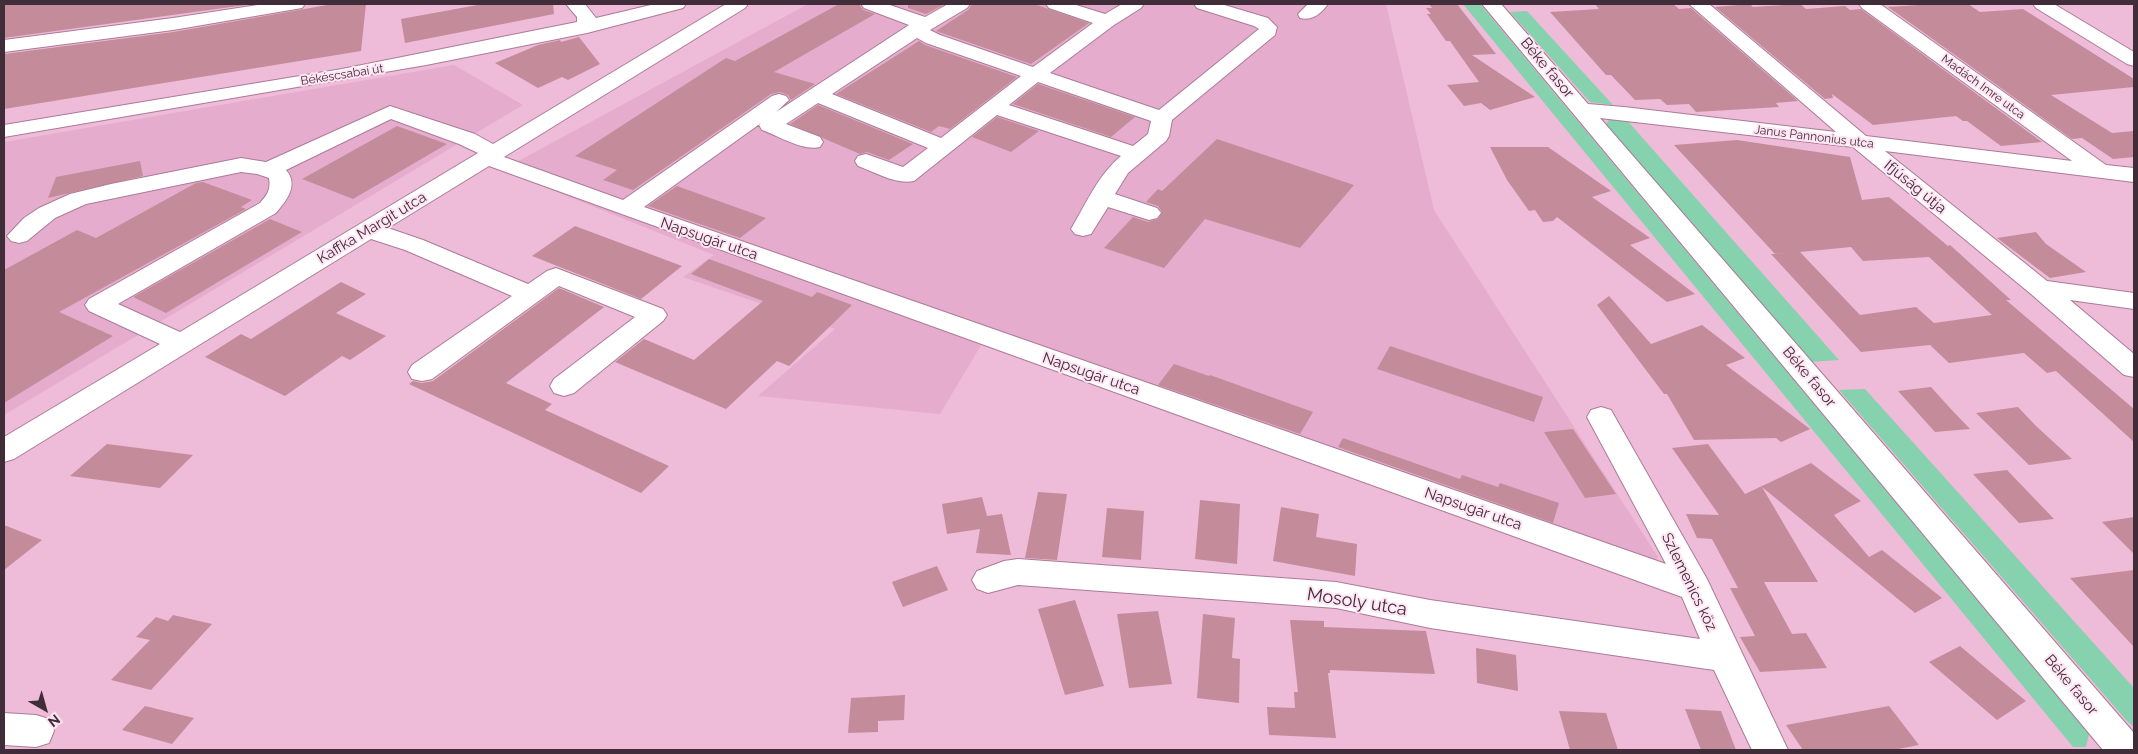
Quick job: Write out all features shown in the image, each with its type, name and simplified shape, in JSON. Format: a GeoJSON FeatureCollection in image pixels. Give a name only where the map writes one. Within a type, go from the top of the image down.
{"type":"FeatureCollection","features":[{"type":"Feature","properties":{"kind":"street"},"geometry":{"type":"LineString","coordinates":[[4,46],[173,24],[233,9],[296,4]]}},
{"type":"Feature","properties":{"kind":"street"},"geometry":{"type":"LineString","coordinates":[[575,4],[586,16],[587,27]]}},
{"type":"Feature","properties":{"kind":"street","name":"Békéscsabai út"},"geometry":{"type":"LineString","coordinates":[[6,135],[436,59],[587,27],[677,4]]}},
{"type":"Feature","properties":{"kind":"street","name":"Kaffka Margit utca"},"geometry":{"type":"LineString","coordinates":[[4,451],[739,4]]}},
{"type":"Feature","properties":{"kind":"street"},"geometry":{"type":"LineString","coordinates":[[870,4],[920,22],[916,30]]}},
{"type":"Feature","properties":{"kind":"street"},"geometry":{"type":"LineString","coordinates":[[812,142],[770,125],[916,30],[961,4]]}},
{"type":"Feature","properties":{"kind":"street"},"geometry":{"type":"LineString","coordinates":[[1055,4],[1107,21]]}},
{"type":"Feature","properties":{"kind":"street"},"geometry":{"type":"LineString","coordinates":[[866,161],[906,176],[1036,74],[1107,21],[1135,4]]}},
{"type":"Feature","properties":{"kind":"street"},"geometry":{"type":"LineString","coordinates":[[1084,229],[1119,168],[1158,136],[1162,118],[1268,32],[1268,27],[1261,22],[1204,4]]}},
{"type":"Feature","properties":{"kind":"street","name":"Béke fasor"},"geometry":{"type":"LineString","coordinates":[[1491,4],[2126,750]]}},
{"type":"Feature","properties":{"kind":"street","name":"Ifjúság útja"},"geometry":{"type":"LineString","coordinates":[[1698,4],[1860,142],[2040,288],[2134,368]]}},
{"type":"Feature","properties":{"kind":"street","name":"Madách Imre utca"},"geometry":{"type":"LineString","coordinates":[[1868,4],[2099,170]]}},
{"type":"Feature","properties":{"kind":"street"},"geometry":{"type":"LineString","coordinates":[[2042,4],[2134,60]]}},
{"type":"Feature","properties":{"kind":"street"},"geometry":{"type":"LineString","coordinates":[[916,30],[933,39],[1162,118]]}},
{"type":"Feature","properties":{"kind":"street"},"geometry":{"type":"LineString","coordinates":[[816,95],[942,146]]}},
{"type":"Feature","properties":{"kind":"street"},"geometry":{"type":"LineString","coordinates":[[626,209],[779,100]]}},
{"type":"Feature","properties":{"kind":"street"},"geometry":{"type":"LineString","coordinates":[[994,107],[1136,154]]}},
{"type":"Feature","properties":{"kind":"street","name":"Janus Pannonius utca"},"geometry":{"type":"LineString","coordinates":[[1582,110],[1624,113],[2134,175]]}},
{"type":"Feature","properties":{"kind":"street","name":"Napsugár utca"},"geometry":{"type":"LineString","coordinates":[[270,169],[390,112],[467,138],[491,155],[626,209],[1695,588]]}},
{"type":"Feature","properties":{"kind":"street"},"geometry":{"type":"LineString","coordinates":[[19,236],[32,221],[78,197],[241,165],[270,169],[279,175],[282,186],[281,195],[268,208],[98,305],[181,343]]}},
{"type":"Feature","properties":{"kind":"street"},"geometry":{"type":"LineString","coordinates":[[1102,197],[1148,213]]}},
{"type":"Feature","properties":{"kind":"street"},"geometry":{"type":"LineString","coordinates":[[369,230],[414,245],[530,294]]}},
{"type":"Feature","properties":{"kind":"street"},"geometry":{"type":"LineString","coordinates":[[422,372],[556,276],[654,316],[564,386]]}},
{"type":"Feature","properties":{"kind":"street"},"geometry":{"type":"LineString","coordinates":[[2040,288],[2134,300]]}},
{"type":"Feature","properties":{"kind":"street","name":"Szlemenics köz"},"geometry":{"type":"LineString","coordinates":[[1601,417],[1695,588],[1725,657],[1770,750]]}},
{"type":"Feature","properties":{"kind":"street","name":"Mosoly utca"},"geometry":{"type":"LineString","coordinates":[[988,580],[1004,574],[1018,572],[1336,595],[1430,614],[1725,657]]}},
{"type":"Feature","properties":{"kind":"shaded area"},"geometry":{"type":"Polygon","coordinates":[[[808,4],[1386,4],[1434,210],[1658,557],[1645,572],[989,332],[940,414],[758,396],[835,329],[683,277],[714,255],[502,170],[808,4]]]}},
{"type":"Feature","properties":{"kind":"shaded area"},"geometry":{"type":"Polygon","coordinates":[[[454,65],[523,105],[4,415],[4,142],[454,65]]]}},
{"type":"Feature","properties":{"kind":"green space"},"geometry":{"type":"Polygon","coordinates":[[[1463,4],[1480,4],[2089,734],[2086,747],[2073,747],[1463,4]]]}},
{"type":"Feature","properties":{"kind":"green space"},"geometry":{"type":"Polygon","coordinates":[[[1527,11],[1613,105],[1590,102],[1510,12],[1527,11]]]}},
{"type":"Feature","properties":{"kind":"green space"},"geometry":{"type":"Polygon","coordinates":[[[1625,118],[1839,360],[1810,362],[1606,125],[1609,119],[1625,118]]]}},
{"type":"Feature","properties":{"kind":"green space"},"geometry":{"type":"Polygon","coordinates":[[[1865,389],[2134,688],[2134,727],[1839,390],[1865,389]]]}},
{"type":"Feature","properties":{"kind":"building"},"geometry":{"type":"Polygon","coordinates":[[[4,4],[253,4],[4,38],[4,4]]]}},
{"type":"Feature","properties":{"kind":"building"},"geometry":{"type":"Polygon","coordinates":[[[333,4],[366,4],[361,51],[4,109],[4,54],[173,32],[333,4]]]}},
{"type":"Feature","properties":{"kind":"building"},"geometry":{"type":"Polygon","coordinates":[[[483,4],[553,4],[554,14],[405,43],[401,19],[483,4]]]}},
{"type":"Feature","properties":{"kind":"building"},"geometry":{"type":"Polygon","coordinates":[[[839,4],[859,4],[863,10],[875,14],[774,72],[815,84],[791,100],[788,95],[780,92],[771,94],[633,190],[603,180],[617,170],[575,156],[726,58],[735,61],[839,4]]]}},
{"type":"Feature","properties":{"kind":"building"},"geometry":{"type":"Polygon","coordinates":[[[908,4],[945,4],[926,14],[908,8],[908,4]]]}},
{"type":"Feature","properties":{"kind":"building"},"geometry":{"type":"Polygon","coordinates":[[[972,4],[1034,4],[1089,23],[1031,64],[936,31],[968,10],[972,4]]]}},
{"type":"Feature","properties":{"kind":"building"},"geometry":{"type":"Polygon","coordinates":[[[1429,4],[1457,4],[1496,54],[1472,55],[1535,97],[1490,110],[1481,103],[1464,106],[1447,85],[1479,82],[1450,41],[1446,41],[1427,14],[1431,14],[1426,8],[1432,8],[1429,4]]]}},
{"type":"Feature","properties":{"kind":"building"},"geometry":{"type":"Polygon","coordinates":[[[1595,4],[1673,4],[1679,9],[1691,8],[1798,101],[1776,103],[1779,107],[1696,112],[1689,104],[1667,105],[1660,99],[1635,100],[1611,75],[1606,75],[1550,12],[1599,9],[1595,4]]]}},
{"type":"Feature","properties":{"kind":"building"},"geometry":{"type":"Polygon","coordinates":[[[1750,4],[1753,7],[1800,4],[1806,9],[1845,6],[1850,10],[1861,9],[2042,142],[2001,146],[1967,121],[1963,121],[1956,116],[1873,125],[1832,94],[1833,98],[1825,99],[1715,7],[1750,4]]]}},
{"type":"Feature","properties":{"kind":"building"},"geometry":{"type":"Polygon","coordinates":[[[1968,4],[1980,12],[2023,9],[2134,79],[2134,87],[2051,95],[2112,133],[2134,131],[2134,157],[2113,159],[2082,138],[2072,139],[1888,7],[1968,4]]]}},
{"type":"Feature","properties":{"kind":"building"},"geometry":{"type":"Polygon","coordinates":[[[579,37],[600,64],[568,80],[562,77],[538,88],[495,63],[538,45],[579,37]]]}},
{"type":"Feature","properties":{"kind":"building"},"geometry":{"type":"Polygon","coordinates":[[[919,41],[925,45],[1017,77],[950,129],[939,126],[931,132],[836,94],[919,41]]]}},
{"type":"Feature","properties":{"kind":"building"},"geometry":{"type":"Polygon","coordinates":[[[1038,84],[1135,117],[1111,137],[1013,104],[1038,84]]]}},
{"type":"Feature","properties":{"kind":"building"},"geometry":{"type":"Polygon","coordinates":[[[818,105],[913,144],[889,160],[867,152],[860,154],[790,124],[818,105]]]}},
{"type":"Feature","properties":{"kind":"building"},"geometry":{"type":"Polygon","coordinates":[[[997,117],[1039,131],[1011,152],[972,137],[997,117]]]}},
{"type":"Feature","properties":{"kind":"building"},"geometry":{"type":"Polygon","coordinates":[[[397,126],[447,144],[353,199],[302,179],[397,126]]]}},
{"type":"Feature","properties":{"kind":"building"},"geometry":{"type":"Polygon","coordinates":[[[1217,139],[1354,185],[1300,248],[1205,219],[1164,268],[1104,248],[1133,217],[1148,222],[1158,219],[1162,212],[1158,206],[1146,202],[1158,189],[1162,191],[1217,139]]]}},
{"type":"Feature","properties":{"kind":"building"},"geometry":{"type":"Polygon","coordinates":[[[1737,140],[1850,157],[1862,200],[1889,197],[1948,246],[1950,245],[2011,300],[2006,300],[2134,409],[2134,442],[2056,371],[2047,373],[2024,353],[1949,363],[1930,345],[1861,352],[1771,254],[1775,254],[1674,145],[1737,140]],[[1851,247],[1800,252],[1860,315],[1916,307],[1934,323],[1992,315],[1929,257],[1863,261],[1851,247]]]}},
{"type":"Feature","properties":{"kind":"building"},"geometry":{"type":"Polygon","coordinates":[[[1490,147],[1548,147],[1611,191],[1592,197],[1650,238],[1630,245],[1695,294],[1667,302],[1557,217],[1553,221],[1543,222],[1535,210],[1529,211],[1507,180],[1490,147]]]}},
{"type":"Feature","properties":{"kind":"building"},"geometry":{"type":"Polygon","coordinates":[[[140,161],[143,176],[48,198],[56,177],[140,161]]]}},
{"type":"Feature","properties":{"kind":"building"},"geometry":{"type":"Polygon","coordinates":[[[203,182],[252,200],[241,207],[246,209],[59,312],[113,336],[4,403],[4,270],[77,230],[96,238],[196,183],[203,182]]]}},
{"type":"Feature","properties":{"kind":"building"},"geometry":{"type":"Polygon","coordinates":[[[677,186],[766,218],[740,238],[648,206],[677,186]]]}},
{"type":"Feature","properties":{"kind":"building"},"geometry":{"type":"Polygon","coordinates":[[[270,219],[302,232],[166,313],[133,297],[270,219]]]}},
{"type":"Feature","properties":{"kind":"building"},"geometry":{"type":"Polygon","coordinates":[[[575,226],[682,266],[641,299],[532,256],[575,226]]]}},
{"type":"Feature","properties":{"kind":"building"},"geometry":{"type":"Polygon","coordinates":[[[2036,232],[2046,244],[2086,272],[2050,278],[1997,238],[2036,232]]]}},
{"type":"Feature","properties":{"kind":"building"},"geometry":{"type":"Polygon","coordinates":[[[709,259],[812,297],[817,292],[852,305],[789,366],[777,361],[726,409],[615,362],[644,339],[694,360],[763,301],[691,274],[709,259]]]}},
{"type":"Feature","properties":{"kind":"building"},"geometry":{"type":"Polygon","coordinates":[[[341,282],[366,294],[336,313],[386,336],[350,360],[342,356],[285,396],[205,357],[241,334],[251,339],[341,282]]]}},
{"type":"Feature","properties":{"kind":"building"},"geometry":{"type":"Polygon","coordinates":[[[559,288],[604,307],[506,383],[552,404],[545,410],[669,466],[641,493],[409,384],[413,381],[422,383],[433,381],[559,288]]]}},
{"type":"Feature","properties":{"kind":"building"},"geometry":{"type":"Polygon","coordinates":[[[1609,296],[1651,344],[1702,325],[1745,358],[1726,365],[1810,429],[1781,442],[1776,438],[1694,440],[1667,394],[1664,394],[1597,305],[1609,296]]]}},
{"type":"Feature","properties":{"kind":"building"},"geometry":{"type":"Polygon","coordinates":[[[1390,346],[1543,397],[1534,422],[1377,369],[1390,346]]]}},
{"type":"Feature","properties":{"kind":"building"},"geometry":{"type":"Polygon","coordinates":[[[1174,364],[1313,412],[1300,434],[1158,385],[1174,364]]]}},
{"type":"Feature","properties":{"kind":"building"},"geometry":{"type":"Polygon","coordinates":[[[1931,387],[1970,429],[1935,432],[1898,391],[1931,387]]]}},
{"type":"Feature","properties":{"kind":"building"},"geometry":{"type":"Polygon","coordinates":[[[2018,407],[2072,459],[2029,465],[1976,413],[2018,407]]]}},
{"type":"Feature","properties":{"kind":"building"},"geometry":{"type":"Polygon","coordinates":[[[1573,429],[1616,494],[1585,498],[1544,432],[1573,429]]]}},
{"type":"Feature","properties":{"kind":"building"},"geometry":{"type":"Polygon","coordinates":[[[1343,438],[1460,479],[1462,475],[1498,487],[1500,483],[1559,503],[1553,523],[1338,447],[1343,438]]]}},
{"type":"Feature","properties":{"kind":"building"},"geometry":{"type":"Polygon","coordinates":[[[107,444],[193,455],[160,488],[70,476],[107,444]]]}},
{"type":"Feature","properties":{"kind":"building"},"geometry":{"type":"Polygon","coordinates":[[[1708,444],[1745,494],[1811,463],[1861,501],[1834,515],[1869,557],[1882,550],[1942,598],[1915,613],[1762,487],[1818,582],[1764,582],[1792,634],[1806,633],[1827,668],[1760,672],[1740,637],[1755,636],[1730,588],[1738,588],[1712,539],[1697,538],[1686,514],[1719,515],[1672,448],[1708,444]]]}},
{"type":"Feature","properties":{"kind":"building"},"geometry":{"type":"Polygon","coordinates":[[[2007,470],[2054,519],[2019,523],[1973,474],[2007,470]]]}},
{"type":"Feature","properties":{"kind":"building"},"geometry":{"type":"Polygon","coordinates":[[[1038,492],[1067,494],[1057,560],[1025,558],[1038,492]]]}},
{"type":"Feature","properties":{"kind":"building"},"geometry":{"type":"Polygon","coordinates":[[[982,497],[987,516],[1002,514],[1011,555],[976,553],[980,529],[947,534],[942,504],[982,497]]]}},
{"type":"Feature","properties":{"kind":"building"},"geometry":{"type":"Polygon","coordinates":[[[1200,500],[1240,504],[1237,564],[1195,559],[1200,500]]]}},
{"type":"Feature","properties":{"kind":"building"},"geometry":{"type":"Polygon","coordinates":[[[1281,507],[1319,514],[1316,537],[1357,544],[1355,576],[1273,561],[1281,507]]]}},
{"type":"Feature","properties":{"kind":"building"},"geometry":{"type":"Polygon","coordinates":[[[1107,508],[1144,511],[1141,560],[1102,557],[1107,508]]]}},
{"type":"Feature","properties":{"kind":"building"},"geometry":{"type":"Polygon","coordinates":[[[2134,517],[2134,554],[2102,522],[2134,517]]]}},
{"type":"Feature","properties":{"kind":"building"},"geometry":{"type":"Polygon","coordinates":[[[4,525],[42,540],[4,570],[4,525]]]}},
{"type":"Feature","properties":{"kind":"building"},"geometry":{"type":"Polygon","coordinates":[[[937,566],[948,590],[903,607],[892,582],[937,566]]]}},
{"type":"Feature","properties":{"kind":"building"},"geometry":{"type":"Polygon","coordinates":[[[2134,570],[2134,647],[2070,578],[2134,570]]]}},
{"type":"Feature","properties":{"kind":"building"},"geometry":{"type":"Polygon","coordinates":[[[1075,600],[1104,686],[1065,695],[1038,609],[1075,600]]]}},
{"type":"Feature","properties":{"kind":"building"},"geometry":{"type":"Polygon","coordinates":[[[1158,611],[1172,684],[1129,688],[1117,614],[1158,611]]]}},
{"type":"Feature","properties":{"kind":"building"},"geometry":{"type":"Polygon","coordinates":[[[1203,614],[1235,618],[1232,658],[1240,659],[1239,703],[1197,698],[1203,614]]]}},
{"type":"Feature","properties":{"kind":"building"},"geometry":{"type":"Polygon","coordinates":[[[173,615],[212,624],[151,690],[111,680],[150,640],[136,637],[156,617],[168,621],[173,615]]]}},
{"type":"Feature","properties":{"kind":"building"},"geometry":{"type":"Polygon","coordinates":[[[1290,620],[1324,621],[1324,627],[1426,631],[1435,674],[1330,670],[1330,673],[1328,673],[1336,738],[1269,735],[1267,707],[1295,708],[1294,692],[1298,692],[1290,620]]]}},
{"type":"Feature","properties":{"kind":"building"},"geometry":{"type":"Polygon","coordinates":[[[1960,646],[2026,701],[1997,720],[1929,662],[1960,646]]]}},
{"type":"Feature","properties":{"kind":"building"},"geometry":{"type":"Polygon","coordinates":[[[1476,648],[1516,655],[1518,691],[1477,683],[1476,648]]]}},
{"type":"Feature","properties":{"kind":"building"},"geometry":{"type":"Polygon","coordinates":[[[905,695],[904,720],[878,721],[878,732],[848,733],[851,698],[905,695]]]}},
{"type":"Feature","properties":{"kind":"building"},"geometry":{"type":"Polygon","coordinates":[[[145,706],[194,718],[172,744],[122,730],[145,706]]]}},
{"type":"Feature","properties":{"kind":"building"},"geometry":{"type":"Polygon","coordinates":[[[1889,706],[1919,745],[1893,750],[1803,750],[1786,725],[1889,706]]]}},
{"type":"Feature","properties":{"kind":"building"},"geometry":{"type":"Polygon","coordinates":[[[1685,709],[1721,711],[1736,750],[1701,750],[1685,709]]]}},
{"type":"Feature","properties":{"kind":"building"},"geometry":{"type":"Polygon","coordinates":[[[1559,711],[1606,713],[1618,750],[1570,750],[1559,711]]]}}]}
